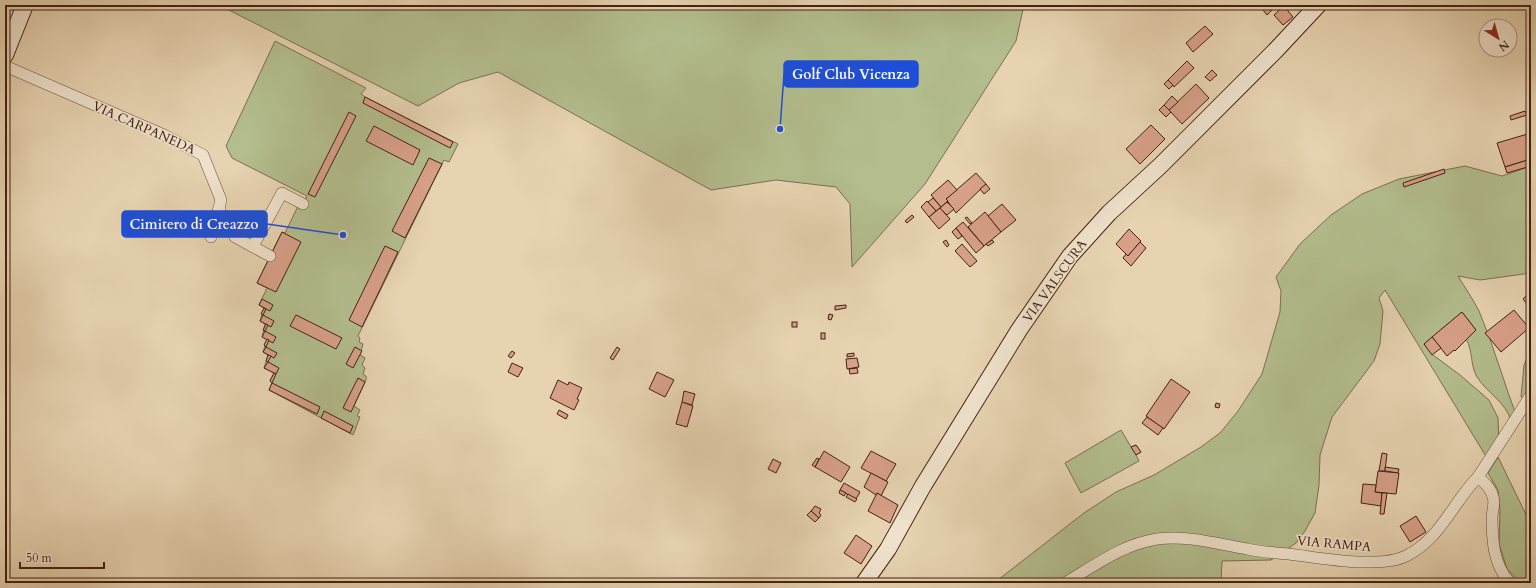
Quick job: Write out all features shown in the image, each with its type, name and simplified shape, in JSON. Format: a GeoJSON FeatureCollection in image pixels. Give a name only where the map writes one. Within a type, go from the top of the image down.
{"type":"FeatureCollection","features":[{"type":"Feature","properties":{"kind":"street"},"geometry":{"type":"LineString","coordinates":[[5,55],[25,5]]}},
{"type":"Feature","properties":{"kind":"street","name":"VIA VALSCURA"},"geometry":{"type":"LineString","coordinates":[[864,583],[888,549],[923,486],[1019,330],[1070,256],[1109,213],[1253,73],[1318,5]]}},
{"type":"Feature","properties":{"kind":"street","name":"VIA CARPANEDA"},"geometry":{"type":"LineString","coordinates":[[5,66],[164,136],[203,155],[222,200],[211,237]]}},
{"type":"Feature","properties":{"kind":"street"},"geometry":{"type":"LineString","coordinates":[[253,246],[282,193],[303,204]]}},
{"type":"Feature","properties":{"kind":"street"},"geometry":{"type":"LineString","coordinates":[[220,207],[220,212],[235,237],[270,256]]}},
{"type":"Feature","properties":{"kind":"street","name":"VIA RAMPA"},"geometry":{"type":"LineString","coordinates":[[1065,583],[1113,555],[1137,544],[1156,539],[1194,539],[1267,553],[1329,560],[1388,561],[1405,556],[1431,539],[1470,485],[1478,477],[1531,395]]}},
{"type":"Feature","properties":{"kind":"street"},"geometry":{"type":"LineString","coordinates":[[1478,477],[1489,488],[1493,497],[1492,538],[1495,556],[1503,575],[1510,583]]}},
{"type":"Feature","properties":{"kind":"green space"},"geometry":{"type":"Polygon","coordinates":[[[219,5],[1024,5],[1016,41],[925,184],[852,267],[850,204],[836,187],[776,180],[711,190],[498,72],[459,83],[418,106],[219,5]]]}},
{"type":"Feature","properties":{"kind":"green space"},"geometry":{"type":"Polygon","coordinates":[[[275,41],[366,88],[361,94],[365,97],[458,144],[449,162],[444,160],[358,336],[360,338],[359,342],[363,344],[360,355],[365,358],[362,365],[365,368],[363,374],[366,376],[366,380],[354,406],[360,410],[357,416],[360,417],[353,435],[269,390],[272,383],[270,381],[274,373],[264,368],[268,355],[263,352],[267,339],[262,337],[265,324],[260,321],[264,308],[259,305],[267,288],[257,283],[282,232],[285,233],[299,204],[302,206],[307,196],[232,158],[226,146],[275,41]]]}},
{"type":"Feature","properties":{"kind":"green space"},"geometry":{"type":"Polygon","coordinates":[[[1465,166],[1502,176],[1531,166],[1531,273],[1480,280],[1458,276],[1479,311],[1518,420],[1511,421],[1505,408],[1477,377],[1473,368],[1470,348],[1466,339],[1476,330],[1462,312],[1424,344],[1433,355],[1460,375],[1489,400],[1498,418],[1499,447],[1487,458],[1385,290],[1379,298],[1383,311],[1380,344],[1374,361],[1332,417],[1320,455],[1319,485],[1315,513],[1296,543],[1271,560],[1222,561],[1221,583],[994,583],[1084,513],[1116,492],[1154,475],[1201,447],[1220,433],[1238,411],[1262,374],[1280,312],[1281,291],[1276,277],[1300,244],[1331,215],[1362,194],[1399,179],[1465,166]]]}},
{"type":"Feature","properties":{"kind":"green space"},"geometry":{"type":"Polygon","coordinates":[[[1531,350],[1531,400],[1521,397],[1524,365],[1531,350]]]}},
{"type":"Feature","properties":{"kind":"green space"},"geometry":{"type":"Polygon","coordinates":[[[1121,430],[1131,447],[1136,445],[1141,452],[1136,455],[1139,461],[1081,493],[1065,463],[1121,430]]]}},
{"type":"Feature","properties":{"kind":"green space"},"geometry":{"type":"Polygon","coordinates":[[[1498,457],[1531,525],[1531,583],[1520,583],[1507,569],[1499,544],[1500,511],[1498,490],[1488,473],[1498,457]]]}},
{"type":"Feature","properties":{"kind":"building"},"geometry":{"type":"Polygon","coordinates":[[[1259,5],[1268,5],[1272,10],[1267,15],[1259,5]]]}},
{"type":"Feature","properties":{"kind":"building"},"geometry":{"type":"Polygon","coordinates":[[[1284,6],[1293,17],[1283,25],[1274,15],[1284,6]]]}},
{"type":"Feature","properties":{"kind":"building"},"geometry":{"type":"Polygon","coordinates":[[[1205,26],[1213,34],[1193,52],[1186,43],[1205,26]]]}},
{"type":"Feature","properties":{"kind":"building"},"geometry":{"type":"Polygon","coordinates":[[[1187,61],[1194,68],[1174,87],[1168,80],[1187,61]]]}},
{"type":"Feature","properties":{"kind":"building"},"geometry":{"type":"Polygon","coordinates":[[[1212,70],[1217,75],[1210,81],[1205,77],[1212,70]]]}},
{"type":"Feature","properties":{"kind":"building"},"geometry":{"type":"Polygon","coordinates":[[[1168,80],[1173,85],[1169,89],[1164,84],[1168,80]]]}},
{"type":"Feature","properties":{"kind":"building"},"geometry":{"type":"Polygon","coordinates":[[[1196,84],[1209,98],[1182,124],[1169,110],[1196,84]]]}},
{"type":"Feature","properties":{"kind":"building"},"geometry":{"type":"Polygon","coordinates":[[[1172,96],[1178,102],[1169,110],[1164,105],[1172,96]]]}},
{"type":"Feature","properties":{"kind":"building"},"geometry":{"type":"Polygon","coordinates":[[[365,97],[453,142],[450,148],[363,103],[365,97]]]}},
{"type":"Feature","properties":{"kind":"building"},"geometry":{"type":"Polygon","coordinates":[[[1164,105],[1171,112],[1166,117],[1159,110],[1164,105]]]}},
{"type":"Feature","properties":{"kind":"building"},"geometry":{"type":"Polygon","coordinates":[[[1525,111],[1527,115],[1511,120],[1510,116],[1525,111]]]}},
{"type":"Feature","properties":{"kind":"building"},"geometry":{"type":"Polygon","coordinates":[[[349,112],[356,116],[315,197],[308,194],[349,112]]]}},
{"type":"Feature","properties":{"kind":"building"},"geometry":{"type":"Polygon","coordinates":[[[1151,125],[1165,139],[1140,164],[1126,149],[1151,125]]]}},
{"type":"Feature","properties":{"kind":"building"},"geometry":{"type":"Polygon","coordinates":[[[374,126],[420,150],[413,165],[366,141],[374,126]]]}},
{"type":"Feature","properties":{"kind":"building"},"geometry":{"type":"Polygon","coordinates":[[[1531,133],[1531,159],[1505,167],[1497,143],[1531,133]]]}},
{"type":"Feature","properties":{"kind":"building"},"geometry":{"type":"Polygon","coordinates":[[[429,158],[442,164],[405,238],[392,231],[429,158]]]}},
{"type":"Feature","properties":{"kind":"building"},"geometry":{"type":"Polygon","coordinates":[[[1531,159],[1531,166],[1507,173],[1505,167],[1531,159]]]}},
{"type":"Feature","properties":{"kind":"building"},"geometry":{"type":"Polygon","coordinates":[[[1444,169],[1445,173],[1404,187],[1403,183],[1444,169]]]}},
{"type":"Feature","properties":{"kind":"building"},"geometry":{"type":"Polygon","coordinates":[[[976,173],[986,184],[956,213],[946,199],[976,173]]]}},
{"type":"Feature","properties":{"kind":"building"},"geometry":{"type":"Polygon","coordinates":[[[948,180],[957,190],[946,199],[948,201],[941,207],[931,195],[948,180]]]}},
{"type":"Feature","properties":{"kind":"building"},"geometry":{"type":"Polygon","coordinates":[[[986,184],[990,189],[984,194],[980,189],[986,184]]]}},
{"type":"Feature","properties":{"kind":"building"},"geometry":{"type":"Polygon","coordinates":[[[933,198],[941,207],[936,211],[928,202],[933,198]]]}},
{"type":"Feature","properties":{"kind":"building"},"geometry":{"type":"Polygon","coordinates":[[[927,201],[936,211],[929,217],[921,207],[927,201]]]}},
{"type":"Feature","properties":{"kind":"building"},"geometry":{"type":"Polygon","coordinates":[[[947,202],[954,209],[947,215],[940,208],[947,202]]]}},
{"type":"Feature","properties":{"kind":"building"},"geometry":{"type":"Polygon","coordinates":[[[1002,204],[1016,220],[1001,232],[988,216],[1002,204]]]}},
{"type":"Feature","properties":{"kind":"building"},"geometry":{"type":"Polygon","coordinates":[[[940,208],[950,219],[939,229],[929,217],[940,208]]]}},
{"type":"Feature","properties":{"kind":"building"},"geometry":{"type":"Polygon","coordinates":[[[985,212],[1001,232],[984,246],[968,227],[985,212]]]}},
{"type":"Feature","properties":{"kind":"building"},"geometry":{"type":"Polygon","coordinates":[[[912,215],[914,217],[907,223],[905,221],[912,215]]]}},
{"type":"Feature","properties":{"kind":"building"},"geometry":{"type":"Polygon","coordinates":[[[967,217],[972,223],[970,224],[965,218],[967,217]]]}},
{"type":"Feature","properties":{"kind":"building"},"geometry":{"type":"Polygon","coordinates":[[[963,222],[984,246],[976,253],[956,228],[963,222]]]}},
{"type":"Feature","properties":{"kind":"building"},"geometry":{"type":"Polygon","coordinates":[[[956,228],[962,236],[958,239],[952,232],[956,228]]]}},
{"type":"Feature","properties":{"kind":"building"},"geometry":{"type":"Polygon","coordinates":[[[1129,229],[1141,241],[1128,256],[1116,244],[1129,229]]]}},
{"type":"Feature","properties":{"kind":"building"},"geometry":{"type":"Polygon","coordinates":[[[282,232],[301,242],[276,292],[257,283],[282,232]]]}},
{"type":"Feature","properties":{"kind":"building"},"geometry":{"type":"Polygon","coordinates":[[[946,240],[949,245],[947,247],[943,242],[946,240]]]}},
{"type":"Feature","properties":{"kind":"building"},"geometry":{"type":"Polygon","coordinates":[[[992,240],[994,242],[988,246],[986,244],[992,240]]]}},
{"type":"Feature","properties":{"kind":"building"},"geometry":{"type":"Polygon","coordinates":[[[1140,242],[1146,248],[1131,266],[1123,258],[1126,254],[1128,256],[1140,242]]]}},
{"type":"Feature","properties":{"kind":"building"},"geometry":{"type":"Polygon","coordinates":[[[962,244],[977,261],[970,267],[955,251],[962,244]]]}},
{"type":"Feature","properties":{"kind":"building"},"geometry":{"type":"Polygon","coordinates":[[[385,246],[398,252],[362,327],[349,320],[385,246]]]}},
{"type":"Feature","properties":{"kind":"building"},"geometry":{"type":"Polygon","coordinates":[[[1526,296],[1530,302],[1527,304],[1523,299],[1526,296]]]}},
{"type":"Feature","properties":{"kind":"building"},"geometry":{"type":"Polygon","coordinates":[[[262,299],[273,305],[270,311],[259,305],[262,299]]]}},
{"type":"Feature","properties":{"kind":"building"},"geometry":{"type":"Polygon","coordinates":[[[846,305],[846,308],[835,310],[835,306],[846,305]]]}},
{"type":"Feature","properties":{"kind":"building"},"geometry":{"type":"Polygon","coordinates":[[[264,308],[266,309],[263,315],[261,314],[264,308]]]}},
{"type":"Feature","properties":{"kind":"building"},"geometry":{"type":"Polygon","coordinates":[[[1514,310],[1529,328],[1501,352],[1485,333],[1514,310]]]}},
{"type":"Feature","properties":{"kind":"building"},"geometry":{"type":"Polygon","coordinates":[[[1462,312],[1476,330],[1455,351],[1454,350],[1447,356],[1432,337],[1462,312]]]}},
{"type":"Feature","properties":{"kind":"building"},"geometry":{"type":"Polygon","coordinates":[[[829,314],[833,315],[831,320],[828,319],[829,314]]]}},
{"type":"Feature","properties":{"kind":"building"},"geometry":{"type":"Polygon","coordinates":[[[263,315],[274,321],[271,327],[260,321],[263,315]]]}},
{"type":"Feature","properties":{"kind":"building"},"geometry":{"type":"Polygon","coordinates":[[[296,315],[342,338],[336,349],[290,326],[296,315]]]}},
{"type":"Feature","properties":{"kind":"building"},"geometry":{"type":"Polygon","coordinates":[[[792,322],[797,322],[797,327],[792,327],[792,322]]]}},
{"type":"Feature","properties":{"kind":"building"},"geometry":{"type":"Polygon","coordinates":[[[266,324],[268,325],[265,331],[263,330],[266,324]]]}},
{"type":"Feature","properties":{"kind":"building"},"geometry":{"type":"Polygon","coordinates":[[[265,331],[276,337],[273,343],[262,337],[265,331]]]}},
{"type":"Feature","properties":{"kind":"building"},"geometry":{"type":"Polygon","coordinates":[[[821,333],[825,333],[825,339],[821,339],[821,333]]]}},
{"type":"Feature","properties":{"kind":"building"},"geometry":{"type":"Polygon","coordinates":[[[1432,337],[1441,348],[1432,355],[1424,344],[1432,337]]]}},
{"type":"Feature","properties":{"kind":"building"},"geometry":{"type":"Polygon","coordinates":[[[267,339],[269,340],[266,347],[264,345],[267,339]]]}},
{"type":"Feature","properties":{"kind":"building"},"geometry":{"type":"Polygon","coordinates":[[[266,347],[277,353],[274,358],[263,352],[266,347]]]}},
{"type":"Feature","properties":{"kind":"building"},"geometry":{"type":"Polygon","coordinates":[[[355,347],[362,351],[353,368],[346,364],[355,347]]]}},
{"type":"Feature","properties":{"kind":"building"},"geometry":{"type":"Polygon","coordinates":[[[617,347],[620,349],[613,360],[610,358],[617,347]]]}},
{"type":"Feature","properties":{"kind":"building"},"geometry":{"type":"Polygon","coordinates":[[[512,351],[515,353],[511,358],[508,356],[512,351]]]}},
{"type":"Feature","properties":{"kind":"building"},"geometry":{"type":"Polygon","coordinates":[[[854,353],[854,356],[847,357],[847,354],[854,353]]]}},
{"type":"Feature","properties":{"kind":"building"},"geometry":{"type":"Polygon","coordinates":[[[268,355],[271,356],[268,362],[266,361],[268,355]]]}},
{"type":"Feature","properties":{"kind":"building"},"geometry":{"type":"Polygon","coordinates":[[[857,358],[859,367],[847,369],[846,359],[857,358]]]}},
{"type":"Feature","properties":{"kind":"building"},"geometry":{"type":"Polygon","coordinates":[[[268,362],[279,368],[276,374],[264,368],[268,362]]]}},
{"type":"Feature","properties":{"kind":"building"},"geometry":{"type":"Polygon","coordinates":[[[512,363],[523,368],[518,377],[508,372],[512,363]]]}},
{"type":"Feature","properties":{"kind":"building"},"geometry":{"type":"Polygon","coordinates":[[[857,368],[858,373],[850,374],[849,369],[857,368]]]}},
{"type":"Feature","properties":{"kind":"building"},"geometry":{"type":"Polygon","coordinates":[[[657,372],[674,380],[665,397],[649,389],[657,372]]]}},
{"type":"Feature","properties":{"kind":"building"},"geometry":{"type":"Polygon","coordinates":[[[274,373],[276,374],[272,383],[270,381],[274,373]]]}},
{"type":"Feature","properties":{"kind":"building"},"geometry":{"type":"Polygon","coordinates":[[[358,378],[365,382],[351,412],[343,408],[358,378]]]}},
{"type":"Feature","properties":{"kind":"building"},"geometry":{"type":"Polygon","coordinates":[[[1171,379],[1190,392],[1164,429],[1146,416],[1171,379]]]}},
{"type":"Feature","properties":{"kind":"building"},"geometry":{"type":"Polygon","coordinates":[[[558,380],[568,385],[569,382],[582,388],[577,399],[579,400],[574,410],[550,398],[558,380]]]}},
{"type":"Feature","properties":{"kind":"building"},"geometry":{"type":"Polygon","coordinates":[[[272,383],[320,407],[317,414],[269,390],[272,383]]]}},
{"type":"Feature","properties":{"kind":"building"},"geometry":{"type":"Polygon","coordinates":[[[684,391],[695,394],[692,405],[682,402],[684,391]]]}},
{"type":"Feature","properties":{"kind":"building"},"geometry":{"type":"Polygon","coordinates":[[[682,402],[693,406],[687,427],[676,424],[682,402]]]}},
{"type":"Feature","properties":{"kind":"building"},"geometry":{"type":"Polygon","coordinates":[[[1216,403],[1220,404],[1219,408],[1215,407],[1216,403]]]}},
{"type":"Feature","properties":{"kind":"building"},"geometry":{"type":"Polygon","coordinates":[[[559,410],[568,415],[566,419],[557,414],[559,410]]]}},
{"type":"Feature","properties":{"kind":"building"},"geometry":{"type":"Polygon","coordinates":[[[324,411],[353,426],[350,433],[321,418],[324,411]]]}},
{"type":"Feature","properties":{"kind":"building"},"geometry":{"type":"Polygon","coordinates":[[[1147,417],[1163,428],[1158,435],[1142,423],[1147,417]]]}},
{"type":"Feature","properties":{"kind":"building"},"geometry":{"type":"Polygon","coordinates":[[[1136,445],[1141,452],[1136,455],[1131,447],[1136,445]]]}},
{"type":"Feature","properties":{"kind":"building"},"geometry":{"type":"Polygon","coordinates":[[[824,451],[850,467],[841,482],[815,467],[824,451]]]}},
{"type":"Feature","properties":{"kind":"building"},"geometry":{"type":"Polygon","coordinates":[[[871,451],[896,464],[886,481],[861,468],[871,451]]]}},
{"type":"Feature","properties":{"kind":"building"},"geometry":{"type":"Polygon","coordinates":[[[1382,453],[1387,454],[1385,471],[1379,471],[1382,453]]]}},
{"type":"Feature","properties":{"kind":"building"},"geometry":{"type":"Polygon","coordinates":[[[817,458],[819,459],[815,467],[812,465],[817,458]]]}},
{"type":"Feature","properties":{"kind":"building"},"geometry":{"type":"Polygon","coordinates":[[[773,459],[781,463],[776,473],[768,469],[773,459]]]}},
{"type":"Feature","properties":{"kind":"building"},"geometry":{"type":"Polygon","coordinates":[[[1385,467],[1399,469],[1398,473],[1385,471],[1385,467]]]}},
{"type":"Feature","properties":{"kind":"building"},"geometry":{"type":"Polygon","coordinates":[[[1378,471],[1399,473],[1396,494],[1375,492],[1378,471]]]}},
{"type":"Feature","properties":{"kind":"building"},"geometry":{"type":"Polygon","coordinates":[[[871,473],[888,482],[881,496],[877,493],[876,495],[864,487],[871,473]]]}},
{"type":"Feature","properties":{"kind":"building"},"geometry":{"type":"Polygon","coordinates":[[[844,483],[860,492],[856,499],[840,490],[844,483]]]}},
{"type":"Feature","properties":{"kind":"building"},"geometry":{"type":"Polygon","coordinates":[[[1363,484],[1376,485],[1375,492],[1382,493],[1381,506],[1361,503],[1363,484]]]}},
{"type":"Feature","properties":{"kind":"building"},"geometry":{"type":"Polygon","coordinates":[[[840,490],[846,493],[844,496],[839,493],[840,490]]]}},
{"type":"Feature","properties":{"kind":"building"},"geometry":{"type":"Polygon","coordinates":[[[877,493],[898,505],[890,523],[868,511],[877,493]]]}},
{"type":"Feature","properties":{"kind":"building"},"geometry":{"type":"Polygon","coordinates":[[[1382,493],[1387,493],[1384,514],[1380,514],[1382,493]]]}},
{"type":"Feature","properties":{"kind":"building"},"geometry":{"type":"Polygon","coordinates":[[[848,494],[857,499],[855,502],[846,497],[848,494]]]}},
{"type":"Feature","properties":{"kind":"building"},"geometry":{"type":"Polygon","coordinates":[[[815,506],[821,509],[819,513],[821,515],[819,518],[811,511],[815,506]]]}},
{"type":"Feature","properties":{"kind":"building"},"geometry":{"type":"Polygon","coordinates":[[[811,511],[819,518],[815,522],[807,515],[811,511]]]}},
{"type":"Feature","properties":{"kind":"building"},"geometry":{"type":"Polygon","coordinates":[[[1416,516],[1426,532],[1410,542],[1400,526],[1416,516]]]}},
{"type":"Feature","properties":{"kind":"building"},"geometry":{"type":"Polygon","coordinates":[[[856,535],[872,546],[861,564],[844,553],[856,535]]]}},
{"type":"Feature","properties":{"kind":"place","name":"Golf Club Vicenza"},"geometry":{"type":"Point","coordinates":[780,129]}},
{"type":"Feature","properties":{"kind":"place","name":"Cimitero di Creazzo"},"geometry":{"type":"Point","coordinates":[343,235]}}]}
